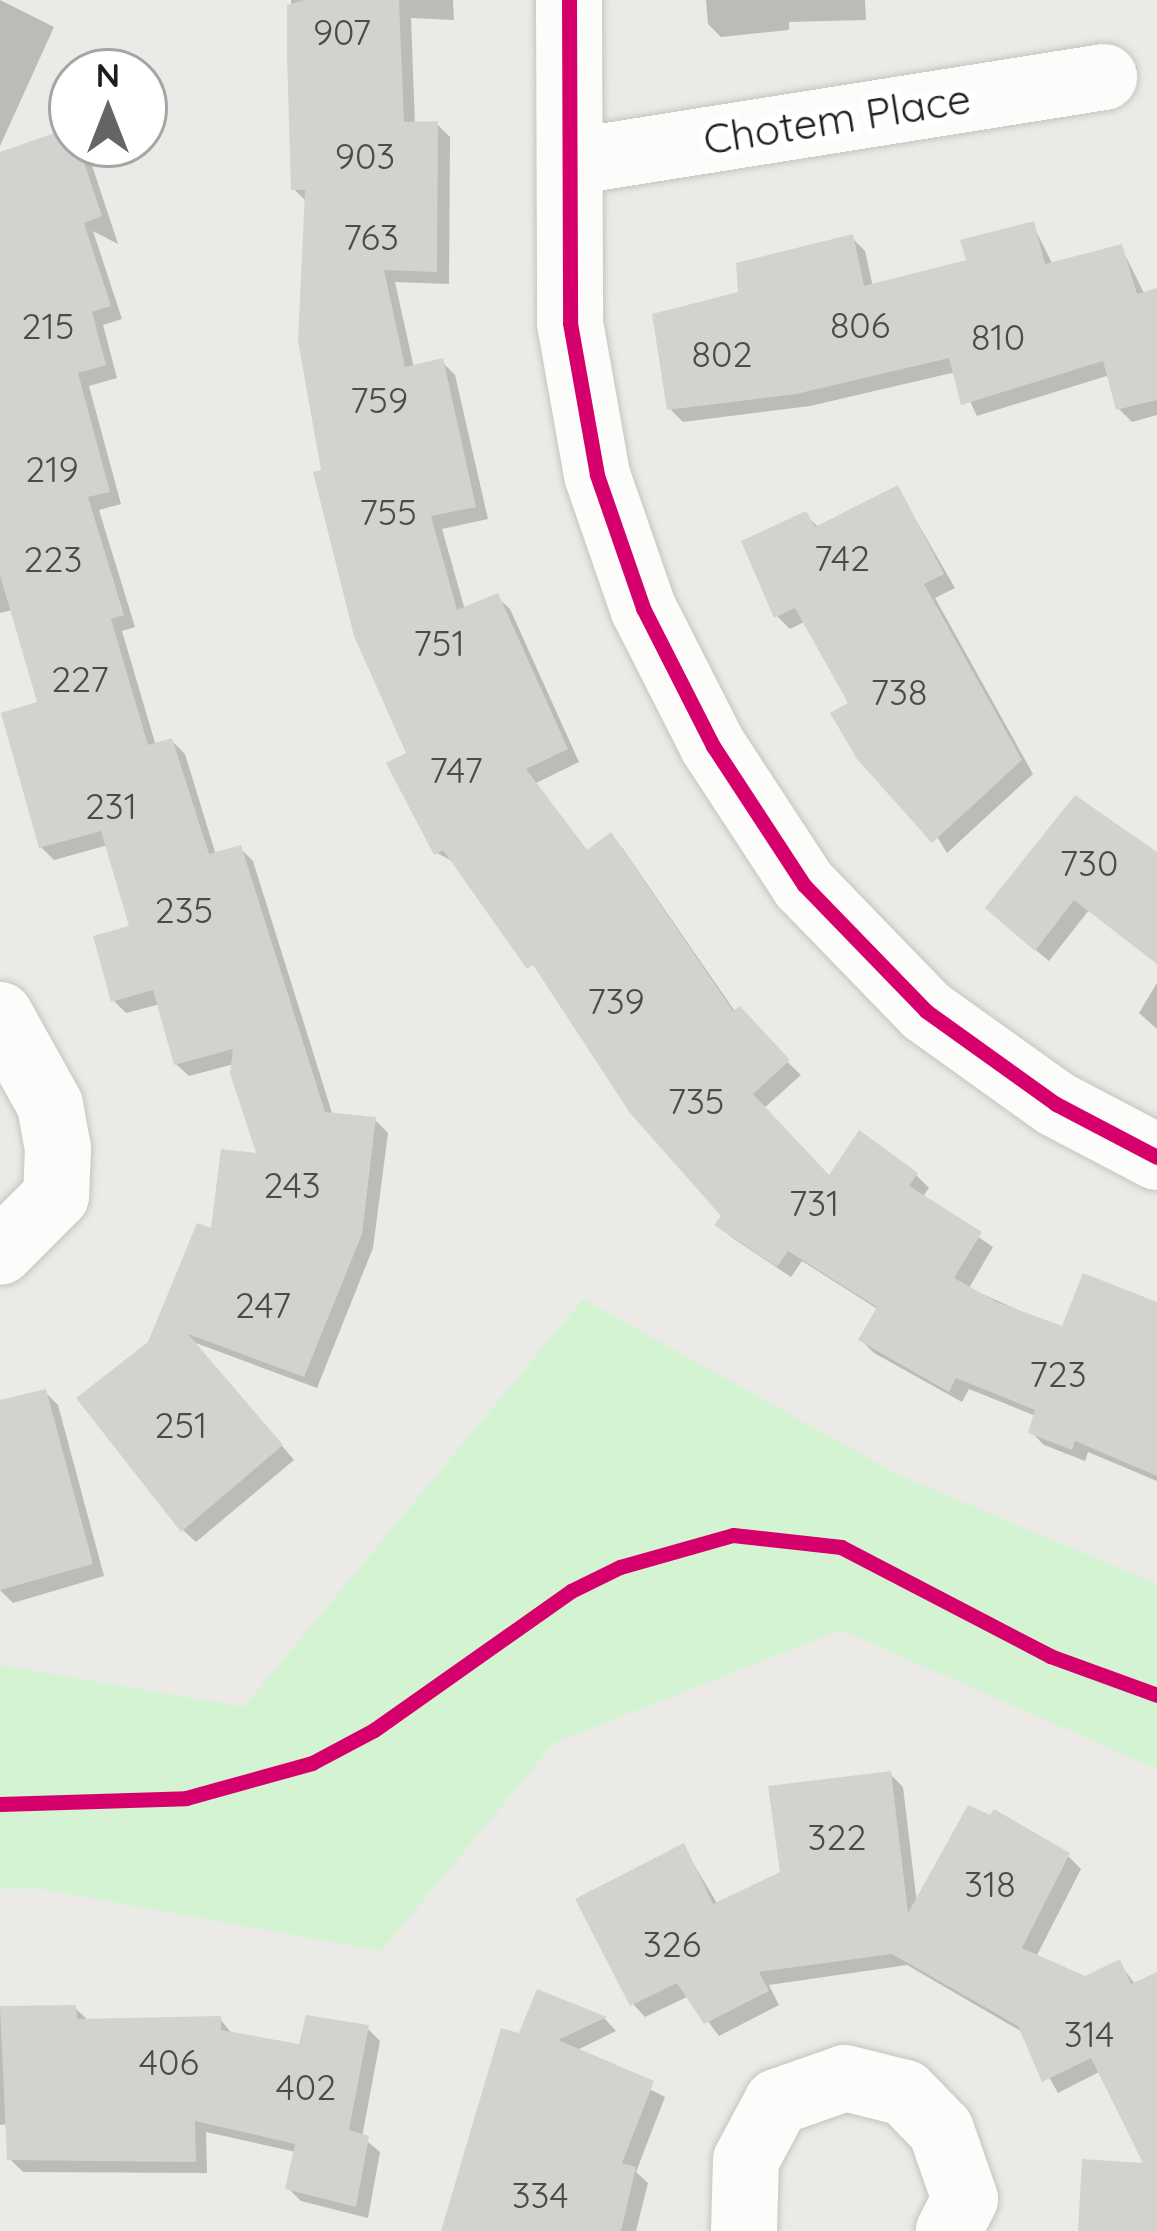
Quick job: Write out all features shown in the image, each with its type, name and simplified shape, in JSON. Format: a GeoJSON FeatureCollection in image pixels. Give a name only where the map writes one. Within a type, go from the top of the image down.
{"type":"FeatureCollection","features":[{"type":"Feature","properties":{"kind":"street"},"geometry":{"type":"LineString","coordinates":[[569,0],[570,323],[597,475],[643,608],[713,746],[804,885],[926,1011],[1056,1104],[1157,1157]]}},
{"type":"Feature","properties":{"kind":"street","name":"Chotem Place"},"geometry":{"type":"LineString","coordinates":[[569,162],[1104,77]]}},
{"type":"Feature","properties":{"kind":"street"},"geometry":{"type":"LineString","coordinates":[[0,1015],[50,1105],[58,1149],[56,1196],[0,1252]]}},
{"type":"Feature","properties":{"kind":"street"},"geometry":{"type":"LineString","coordinates":[[744,2231],[746,2160],[777,2102],[845,2078],[905,2092],[941,2129],[965,2199],[949,2231]]}},
{"type":"Feature","properties":{"kind":"green space"},"geometry":{"type":"Polygon","coordinates":[[[583,1299],[899,1475],[1157,1584],[1157,1769],[841,1630],[554,1743],[381,1951],[41,1889],[0,1889],[0,1665],[244,1707],[583,1299]]]}},
{"type":"Feature","properties":{"kind":"building"},"geometry":{"type":"Polygon","coordinates":[[[305,0],[399,0],[404,122],[438,121],[437,272],[384,270],[405,367],[443,358],[476,507],[431,516],[457,610],[498,593],[568,749],[526,769],[587,850],[611,832],[733,1011],[740,1006],[790,1060],[753,1094],[829,1175],[859,1130],[918,1173],[909,1186],[982,1232],[954,1278],[997,1302],[1062,1326],[1083,1273],[1157,1302],[1157,1476],[1075,1441],[1072,1450],[1028,1433],[1035,1410],[956,1378],[949,1392],[858,1340],[877,1307],[788,1251],[777,1267],[714,1225],[721,1216],[630,1113],[533,965],[527,969],[443,850],[434,855],[386,763],[406,753],[354,636],[313,472],[321,470],[298,341],[305,190],[291,190],[287,56],[287,5],[305,0]]]}},
{"type":"Feature","properties":{"kind":"building"},"geometry":{"type":"Polygon","coordinates":[[[48,135],[48,168],[86,168],[102,216],[84,223],[111,306],[92,312],[106,365],[78,373],[110,492],[88,497],[124,615],[111,619],[148,745],[172,738],[209,854],[241,845],[325,1112],[376,1117],[362,1234],[304,1377],[188,1334],[283,1445],[181,1532],[76,1398],[148,1342],[197,1223],[211,1228],[221,1149],[256,1153],[230,1073],[233,1049],[174,1065],[153,990],[111,1002],[93,936],[129,926],[101,831],[39,848],[1,713],[37,702],[0,575],[0,152],[48,135]]]}},
{"type":"Feature","properties":{"kind":"building"},"geometry":{"type":"Polygon","coordinates":[[[1034,221],[1045,264],[1122,244],[1137,294],[1157,288],[1157,400],[1116,410],[1103,361],[961,405],[949,358],[796,394],[667,410],[652,314],[738,292],[736,263],[853,234],[864,286],[966,260],[960,240],[1034,221]]]}},
{"type":"Feature","properties":{"kind":"building"},"geometry":{"type":"Polygon","coordinates":[[[898,485],[944,574],[924,584],[1022,760],[932,843],[857,759],[830,713],[848,703],[795,608],[774,618],[741,541],[806,511],[815,527],[898,485]]]}},
{"type":"Feature","properties":{"kind":"building"},"geometry":{"type":"Polygon","coordinates":[[[1075,795],[1157,852],[1157,964],[1074,900],[1035,951],[985,908],[1075,795]]]}},
{"type":"Feature","properties":{"kind":"building"},"geometry":{"type":"Polygon","coordinates":[[[46,1389],[93,1564],[0,1590],[0,1400],[46,1389]]]}},
{"type":"Feature","properties":{"kind":"building"},"geometry":{"type":"Polygon","coordinates":[[[891,1771],[908,1913],[968,1805],[990,1815],[994,1809],[1070,1853],[1022,1948],[1085,1976],[1120,1959],[1131,1984],[1157,1972],[1157,2231],[1078,2231],[1082,2159],[1143,2163],[1091,2058],[1042,2082],[1018,2026],[892,1954],[759,1972],[769,1991],[704,2024],[677,1983],[630,2006],[575,1899],[684,1843],[713,1904],[780,1872],[768,1786],[891,1771]]]}},
{"type":"Feature","properties":{"kind":"building"},"geometry":{"type":"Polygon","coordinates":[[[537,1989],[607,2017],[558,2040],[654,2081],[622,2163],[636,2167],[621,2231],[441,2231],[501,2028],[519,2033],[537,1989]]]}},
{"type":"Feature","properties":{"kind":"building"},"geometry":{"type":"Polygon","coordinates":[[[76,2005],[77,2019],[221,2016],[221,2030],[299,2044],[306,2015],[369,2025],[349,2130],[369,2136],[356,2207],[285,2189],[295,2144],[195,2121],[196,2162],[7,2160],[0,2006],[76,2005]]]}},
{"type":"Feature","properties":{"kind":"cycle path"},"geometry":{"type":"LineString","coordinates":[[569,0],[570,323],[597,475],[643,608],[713,746],[804,885],[926,1011],[1056,1104],[1157,1157]]}},
{"type":"Feature","properties":{"kind":"cycle path"},"geometry":{"type":"LineString","coordinates":[[0,1804],[186,1798],[312,1763],[374,1730],[571,1591],[620,1567],[733,1535],[841,1547],[1050,1656],[1157,1695]]}}]}
